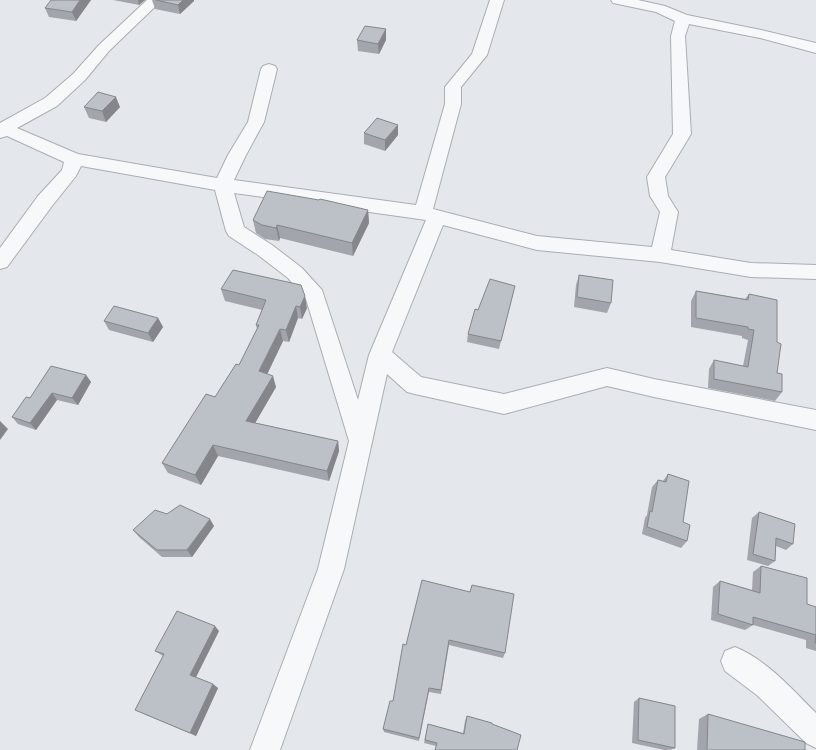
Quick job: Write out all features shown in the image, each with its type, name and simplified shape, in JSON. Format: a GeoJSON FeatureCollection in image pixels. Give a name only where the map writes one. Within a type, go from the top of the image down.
{"type":"FeatureCollection","features":[{"type":"Feature","properties":{"kind":"street"},"geometry":{"type":"LineString","coordinates":[[1,130],[51,102],[79,77],[104,48],[155,0]]}},
{"type":"Feature","properties":{"kind":"street"},"geometry":{"type":"LineString","coordinates":[[265,750],[331,569],[380,356],[430,215],[453,104],[454,87],[479,55],[497,0]]}},
{"type":"Feature","properties":{"kind":"street"},"geometry":{"type":"LineString","coordinates":[[618,0],[660,4],[683,19],[762,34],[816,48]]}},
{"type":"Feature","properties":{"kind":"street"},"geometry":{"type":"LineString","coordinates":[[660,255],[669,212],[659,196],[656,177],[682,134],[678,36],[683,19]]}},
{"type":"Feature","properties":{"kind":"street"},"geometry":{"type":"LineString","coordinates":[[269,69],[256,122],[237,155],[224,185],[236,231],[265,250],[295,273],[315,296],[361,442]]}},
{"type":"Feature","properties":{"kind":"street"},"geometry":{"type":"LineString","coordinates":[[1,130],[74,159],[224,185],[430,215],[537,243],[660,255],[751,270],[816,272]]}},
{"type":"Feature","properties":{"kind":"street"},"geometry":{"type":"LineString","coordinates":[[0,262],[70,172],[74,159]]}},
{"type":"Feature","properties":{"kind":"street"},"geometry":{"type":"LineString","coordinates":[[380,356],[415,385],[504,404],[607,377],[654,388],[816,420]]}},
{"type":"Feature","properties":{"kind":"street"},"geometry":{"type":"LineString","coordinates":[[735,661],[768,686],[816,733]]}},
{"type":"Feature","properties":{"kind":"building"},"geometry":{"type":"Polygon","coordinates":[[[51,0],[80,0],[72,12],[45,8],[51,0]]]}},
{"type":"Feature","properties":{"kind":"building"},"geometry":{"type":"Polygon","coordinates":[[[156,0],[183,0],[178,5],[156,0]]]}},
{"type":"Feature","properties":{"kind":"building"},"geometry":{"type":"Polygon","coordinates":[[[365,26],[386,29],[378,44],[357,40],[365,26]]]}},
{"type":"Feature","properties":{"kind":"building"},"geometry":{"type":"Polygon","coordinates":[[[98,92],[116,97],[102,111],[84,107],[98,92]]]}},
{"type":"Feature","properties":{"kind":"building"},"geometry":{"type":"Polygon","coordinates":[[[377,118],[398,125],[385,140],[364,133],[377,118]]]}},
{"type":"Feature","properties":{"kind":"building"},"geometry":{"type":"Polygon","coordinates":[[[267,191],[320,199],[368,210],[352,243],[277,225],[276,228],[262,225],[253,220],[267,191]]]}},
{"type":"Feature","properties":{"kind":"building"},"geometry":{"type":"Polygon","coordinates":[[[233,270],[301,285],[305,296],[300,307],[296,306],[286,330],[280,329],[259,371],[273,376],[246,421],[338,441],[327,471],[213,445],[195,475],[162,463],[206,394],[215,397],[236,364],[239,365],[259,325],[256,325],[266,300],[221,289],[233,270]]]}},
{"type":"Feature","properties":{"kind":"building"},"geometry":{"type":"Polygon","coordinates":[[[579,275],[613,280],[611,303],[577,297],[579,275]]]}},
{"type":"Feature","properties":{"kind":"building"},"geometry":{"type":"Polygon","coordinates":[[[490,279],[515,286],[501,341],[468,334],[475,309],[478,310],[490,279]]]}},
{"type":"Feature","properties":{"kind":"building"},"geometry":{"type":"Polygon","coordinates":[[[696,291],[748,300],[749,294],[777,300],[777,342],[781,344],[777,373],[782,374],[782,392],[714,379],[714,360],[748,367],[754,330],[748,329],[748,327],[696,318],[696,291]]]}},
{"type":"Feature","properties":{"kind":"building"},"geometry":{"type":"Polygon","coordinates":[[[114,306],[158,318],[148,333],[104,321],[114,306]]]}},
{"type":"Feature","properties":{"kind":"building"},"geometry":{"type":"Polygon","coordinates":[[[51,366],[86,375],[72,398],[52,393],[30,423],[12,417],[26,397],[30,398],[51,366]]]}},
{"type":"Feature","properties":{"kind":"building"},"geometry":{"type":"Polygon","coordinates":[[[668,474],[689,481],[683,522],[690,525],[687,541],[647,527],[650,511],[652,512],[658,480],[666,482],[668,474]]]}},
{"type":"Feature","properties":{"kind":"building"},"geometry":{"type":"Polygon","coordinates":[[[180,505],[210,519],[187,550],[157,550],[133,530],[155,510],[167,514],[180,505]]]}},
{"type":"Feature","properties":{"kind":"building"},"geometry":{"type":"Polygon","coordinates":[[[759,512],[795,524],[793,544],[776,538],[775,561],[753,554],[759,512]]]}},
{"type":"Feature","properties":{"kind":"building"},"geometry":{"type":"Polygon","coordinates":[[[761,566],[807,578],[807,604],[816,607],[816,635],[753,617],[753,625],[718,614],[720,581],[760,593],[761,566]]]}},
{"type":"Feature","properties":{"kind":"building"},"geometry":{"type":"Polygon","coordinates":[[[422,580],[470,592],[472,585],[514,594],[505,653],[449,640],[441,690],[429,688],[419,738],[383,729],[390,701],[393,701],[403,644],[406,645],[422,580]]]}},
{"type":"Feature","properties":{"kind":"building"},"geometry":{"type":"Polygon","coordinates":[[[177,611],[215,626],[190,675],[213,684],[190,733],[135,710],[164,654],[155,651],[177,611]]]}},
{"type":"Feature","properties":{"kind":"building"},"geometry":{"type":"Polygon","coordinates":[[[639,698],[675,706],[675,748],[638,740],[639,698]]]}},
{"type":"Feature","properties":{"kind":"building"},"geometry":{"type":"Polygon","coordinates":[[[708,714],[805,742],[805,750],[707,750],[708,714]]]}},
{"type":"Feature","properties":{"kind":"building"},"geometry":{"type":"Polygon","coordinates":[[[467,716],[492,723],[521,735],[517,750],[435,750],[437,743],[425,740],[428,724],[464,734],[467,716]]]}}]}
